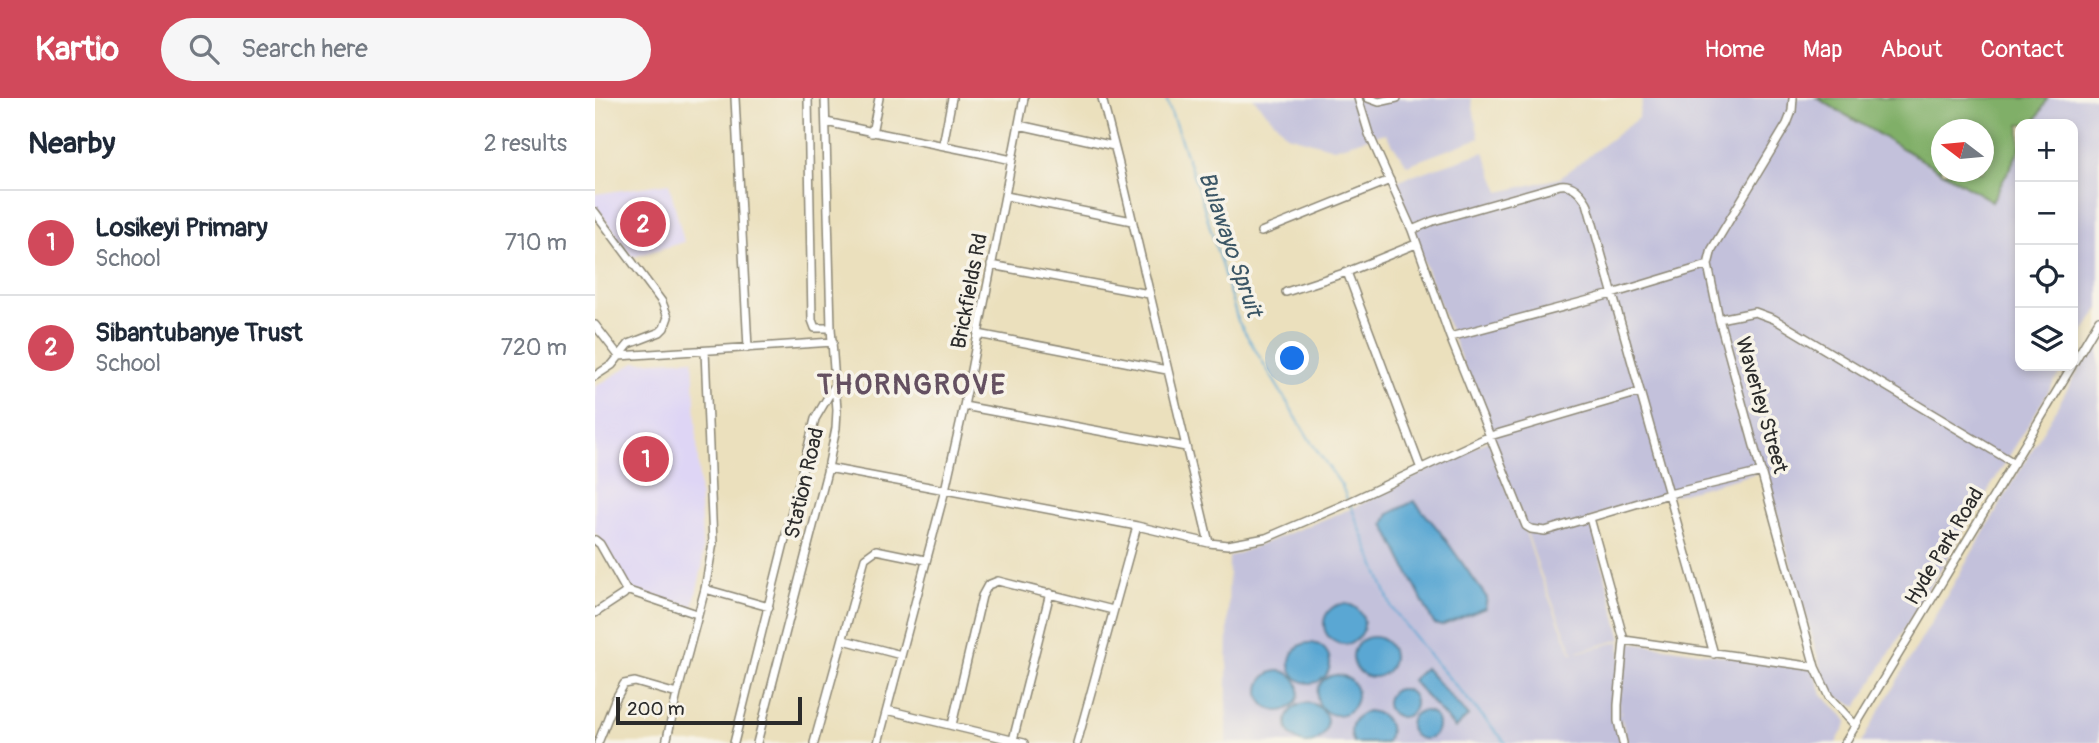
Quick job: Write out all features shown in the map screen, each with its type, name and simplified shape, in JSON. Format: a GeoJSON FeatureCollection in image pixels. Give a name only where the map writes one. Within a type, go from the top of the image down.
{"type":"FeatureCollection","features":[{"type":"Feature","properties":{"kind":"street"},"geometry":{"type":"LineString","coordinates":[[735,98],[748,348]]}},
{"type":"Feature","properties":{"kind":"street"},"geometry":{"type":"LineString","coordinates":[[808,98],[812,323],[817,329],[831,328]]}},
{"type":"Feature","properties":{"kind":"street","name":"Station Road"},"geometry":{"type":"LineString","coordinates":[[757,743],[836,428],[825,98]]}},
{"type":"Feature","properties":{"kind":"street"},"geometry":{"type":"LineString","coordinates":[[872,133],[879,98]]}},
{"type":"Feature","properties":{"kind":"street"},"geometry":{"type":"LineString","coordinates":[[943,145],[952,98]]}},
{"type":"Feature","properties":{"kind":"street","name":"Brickfields Rd"},"geometry":{"type":"LineString","coordinates":[[878,743],[945,490],[1024,98]]}},
{"type":"Feature","properties":{"kind":"street"},"geometry":{"type":"LineString","coordinates":[[1101,98],[1209,543]]}},
{"type":"Feature","properties":{"kind":"street"},"geometry":{"type":"LineString","coordinates":[[1358,98],[1369,134],[1412,230],[1450,337],[1525,526],[1545,531],[1669,494],[1762,472]]}},
{"type":"Feature","properties":{"kind":"street"},"geometry":{"type":"LineString","coordinates":[[1368,98],[1379,102],[1397,98]]}},
{"type":"Feature","properties":{"kind":"street"},"geometry":{"type":"LineString","coordinates":[[1450,337],[1612,294],[1708,265],[1712,249],[1787,124],[1793,98]]}},
{"type":"Feature","properties":{"kind":"street"},"geometry":{"type":"LineString","coordinates":[[826,122],[1012,160]]}},
{"type":"Feature","properties":{"kind":"street"},"geometry":{"type":"LineString","coordinates":[[1019,125],[1114,146]]}},
{"type":"Feature","properties":{"kind":"street"},"geometry":{"type":"LineString","coordinates":[[1261,232],[1389,180]]}},
{"type":"Feature","properties":{"kind":"street"},"geometry":{"type":"LineString","coordinates":[[1412,230],[1433,221],[1560,185],[1570,185],[1580,193],[1587,203],[1714,654]]}},
{"type":"Feature","properties":{"kind":"street"},"geometry":{"type":"LineString","coordinates":[[1006,196],[1132,221]]}},
{"type":"Feature","properties":{"kind":"street"},"geometry":{"type":"LineString","coordinates":[[595,212],[667,312],[666,323],[660,332],[629,344],[612,365],[595,376]]}},
{"type":"Feature","properties":{"kind":"street"},"geometry":{"type":"LineString","coordinates":[[1286,292],[1347,272],[1416,244]]}},
{"type":"Feature","properties":{"kind":"street"},"geometry":{"type":"LineString","coordinates":[[992,265],[1149,294]]}},
{"type":"Feature","properties":{"kind":"street","name":"Waverley Street"},"geometry":{"type":"LineString","coordinates":[[1708,265],[1719,319],[1815,667],[1829,697],[1856,726]]}},
{"type":"Feature","properties":{"kind":"street"},"geometry":{"type":"LineString","coordinates":[[1347,272],[1421,469]]}},
{"type":"Feature","properties":{"kind":"street"},"geometry":{"type":"LineString","coordinates":[[1719,319],[1755,313],[1774,319],[2014,463]]}},
{"type":"Feature","properties":{"kind":"street","name":"Hyde Park Road"},"geometry":{"type":"LineString","coordinates":[[2078,355],[2099,320]]}},
{"type":"Feature","properties":{"kind":"street"},"geometry":{"type":"LineString","coordinates":[[595,325],[619,356]]}},
{"type":"Feature","properties":{"kind":"street"},"geometry":{"type":"LineString","coordinates":[[978,334],[1167,370]]}},
{"type":"Feature","properties":{"kind":"street"},"geometry":{"type":"LineString","coordinates":[[619,356],[833,342]]}},
{"type":"Feature","properties":{"kind":"street"},"geometry":{"type":"LineString","coordinates":[[666,743],[705,589],[713,543],[705,351]]}},
{"type":"Feature","properties":{"kind":"street","name":"Hyde Park Road"},"geometry":{"type":"LineString","coordinates":[[1846,743],[2068,371]]}},
{"type":"Feature","properties":{"kind":"street"},"geometry":{"type":"LineString","coordinates":[[734,743],[815,419],[835,385]]}},
{"type":"Feature","properties":{"kind":"street"},"geometry":{"type":"LineString","coordinates":[[828,468],[1228,545],[1266,538],[1490,436],[1640,392]]}},
{"type":"Feature","properties":{"kind":"street"},"geometry":{"type":"LineString","coordinates":[[964,405],[1186,447]]}},
{"type":"Feature","properties":{"kind":"street"},"geometry":{"type":"LineString","coordinates":[[1590,518],[1624,640],[1618,705],[1623,743]]}},
{"type":"Feature","properties":{"kind":"street"},"geometry":{"type":"LineString","coordinates":[[1077,743],[1137,526]]}},
{"type":"Feature","properties":{"kind":"street"},"geometry":{"type":"LineString","coordinates":[[595,540],[626,590],[697,614]]}},
{"type":"Feature","properties":{"kind":"street"},"geometry":{"type":"LineString","coordinates":[[814,743],[863,563],[868,554],[876,550],[925,561]]}},
{"type":"Feature","properties":{"kind":"street"},"geometry":{"type":"LineString","coordinates":[[952,724],[984,590],[993,582],[1051,593],[1113,610]]}},
{"type":"Feature","properties":{"kind":"street"},"geometry":{"type":"LineString","coordinates":[[705,589],[769,607]]}},
{"type":"Feature","properties":{"kind":"street"},"geometry":{"type":"LineString","coordinates":[[595,613],[626,590]]}},
{"type":"Feature","properties":{"kind":"street"},"geometry":{"type":"LineString","coordinates":[[1013,740],[1051,593]]}},
{"type":"Feature","properties":{"kind":"street"},"geometry":{"type":"LineString","coordinates":[[844,640],[901,655]]}},
{"type":"Feature","properties":{"kind":"street"},"geometry":{"type":"LineString","coordinates":[[1624,640],[1815,667]]}},
{"type":"Feature","properties":{"kind":"street"},"geometry":{"type":"LineString","coordinates":[[598,743],[617,694],[624,684],[635,682],[677,694]]}},
{"type":"Feature","properties":{"kind":"street"},"geometry":{"type":"LineString","coordinates":[[887,710],[1024,743]]}},
{"type":"Feature","properties":{"kind":"shaded area"},"geometry":{"type":"Polygon","coordinates":[[[1253,98],[1471,98],[1479,138],[1407,165],[1385,133],[1334,148],[1287,135],[1253,98]]]}},
{"type":"Feature","properties":{"kind":"shaded area"},"geometry":{"type":"Polygon","coordinates":[[[1643,98],[2099,98],[2099,308],[2078,343],[2078,119],[2015,119],[2015,371],[2061,371],[1857,707],[1828,692],[1764,471],[1590,518],[1622,639],[1573,653],[1393,182],[1484,152],[1500,192],[1560,178],[1638,118],[1643,98]]]}},
{"type":"Feature","properties":{"kind":"shaded area"},"geometry":{"type":"Polygon","coordinates":[[[669,183],[684,242],[632,257],[595,205],[595,194],[669,183]]]}},
{"type":"Feature","properties":{"kind":"shaded area"},"geometry":{"type":"Polygon","coordinates":[[[2099,335],[2099,743],[1861,743],[1869,729],[2099,335]]]}},
{"type":"Feature","properties":{"kind":"shaded area"},"geometry":{"type":"Polygon","coordinates":[[[693,359],[703,564],[693,607],[633,591],[595,532],[595,387],[635,362],[693,359]]]}},
{"type":"Feature","properties":{"kind":"shaded area"},"geometry":{"type":"Polygon","coordinates":[[[1489,440],[1515,514],[1524,528],[1539,574],[1572,654],[1621,641],[1621,743],[1226,743],[1229,557],[1355,507],[1489,440]]]}},
{"type":"Feature","properties":{"kind":"shaded area"},"geometry":{"type":"Polygon","coordinates":[[[1625,641],[1813,669],[1822,694],[1848,721],[1836,743],[1627,743],[1620,712],[1625,641]]]}},
{"type":"Feature","properties":{"kind":"green space"},"geometry":{"type":"Polygon","coordinates":[[[1817,98],[2048,98],[2037,119],[2015,119],[2015,158],[1992,201],[1960,182],[1994,182],[1994,119],[1931,119],[1931,165],[1817,98]]]}},
{"type":"Feature","properties":{"kind":"water"},"geometry":{"type":"Polygon","coordinates":[[[1414,501],[1438,529],[1487,598],[1485,608],[1441,626],[1434,624],[1384,524],[1389,514],[1414,501]]]}},
{"type":"Feature","properties":{"kind":"water"},"geometry":{"type":"Polygon","coordinates":[[[1344,604],[1358,610],[1364,624],[1358,638],[1344,644],[1330,638],[1324,624],[1330,610],[1344,604]]]}},
{"type":"Feature","properties":{"kind":"water"},"geometry":{"type":"Polygon","coordinates":[[[1373,637],[1387,643],[1393,657],[1387,671],[1373,677],[1359,671],[1353,657],[1359,643],[1373,637]]]}},
{"type":"Feature","properties":{"kind":"water"},"geometry":{"type":"Polygon","coordinates":[[[1310,643],[1324,649],[1330,663],[1324,677],[1310,683],[1296,677],[1290,663],[1296,649],[1310,643]]]}},
{"type":"Feature","properties":{"kind":"water"},"geometry":{"type":"Polygon","coordinates":[[[1425,668],[1468,716],[1455,728],[1412,680],[1425,668]]]}},
{"type":"Feature","properties":{"kind":"water"},"geometry":{"type":"Polygon","coordinates":[[[1279,671],[1293,677],[1299,691],[1293,705],[1279,711],[1265,705],[1259,691],[1265,677],[1279,671]]]}},
{"type":"Feature","properties":{"kind":"water"},"geometry":{"type":"Polygon","coordinates":[[[1337,675],[1351,681],[1357,695],[1351,709],[1337,715],[1323,709],[1317,695],[1323,681],[1337,675]]]}},
{"type":"Feature","properties":{"kind":"water"},"geometry":{"type":"Polygon","coordinates":[[[1401,689],[1411,693],[1415,703],[1411,713],[1401,717],[1391,713],[1387,703],[1391,693],[1401,689]]]}},
{"type":"Feature","properties":{"kind":"water"},"geometry":{"type":"Polygon","coordinates":[[[1307,703],[1321,709],[1327,723],[1321,737],[1307,743],[1293,737],[1287,723],[1293,709],[1307,703]]]}},
{"type":"Feature","properties":{"kind":"water"},"geometry":{"type":"Polygon","coordinates":[[[1368,711],[1380,715],[1387,722],[1390,732],[1386,743],[1354,743],[1351,732],[1353,723],[1368,711]]]}},
{"type":"Feature","properties":{"kind":"water"},"geometry":{"type":"Polygon","coordinates":[[[1424,711],[1434,715],[1438,725],[1434,735],[1424,739],[1414,735],[1410,725],[1414,715],[1424,711]]]}},
{"type":"Feature","properties":{"kind":"waterway","name":"Bulawayo Spruit"},"geometry":{"type":"LineString","coordinates":[[1166,98],[1201,197],[1238,321],[1311,442],[1342,486],[1347,499]]}},
{"type":"Feature","properties":{"kind":"waterway","name":"Bulawayo Spruit"},"geometry":{"type":"LineString","coordinates":[[1350,504],[1392,608],[1427,653],[1506,743]]}},
{"type":"Feature","properties":{"kind":"place","name":"Sibantubanye Trust"},"geometry":{"type":"Point","coordinates":[643,224]}},
{"type":"Feature","properties":{"kind":"place","name":"Losikeyi Primary"},"geometry":{"type":"Point","coordinates":[646,459]}},
{"type":"Feature","properties":{"kind":"district","name":"THORNGROVE"},"geometry":{"type":"Point","coordinates":[912,384]}}]}
